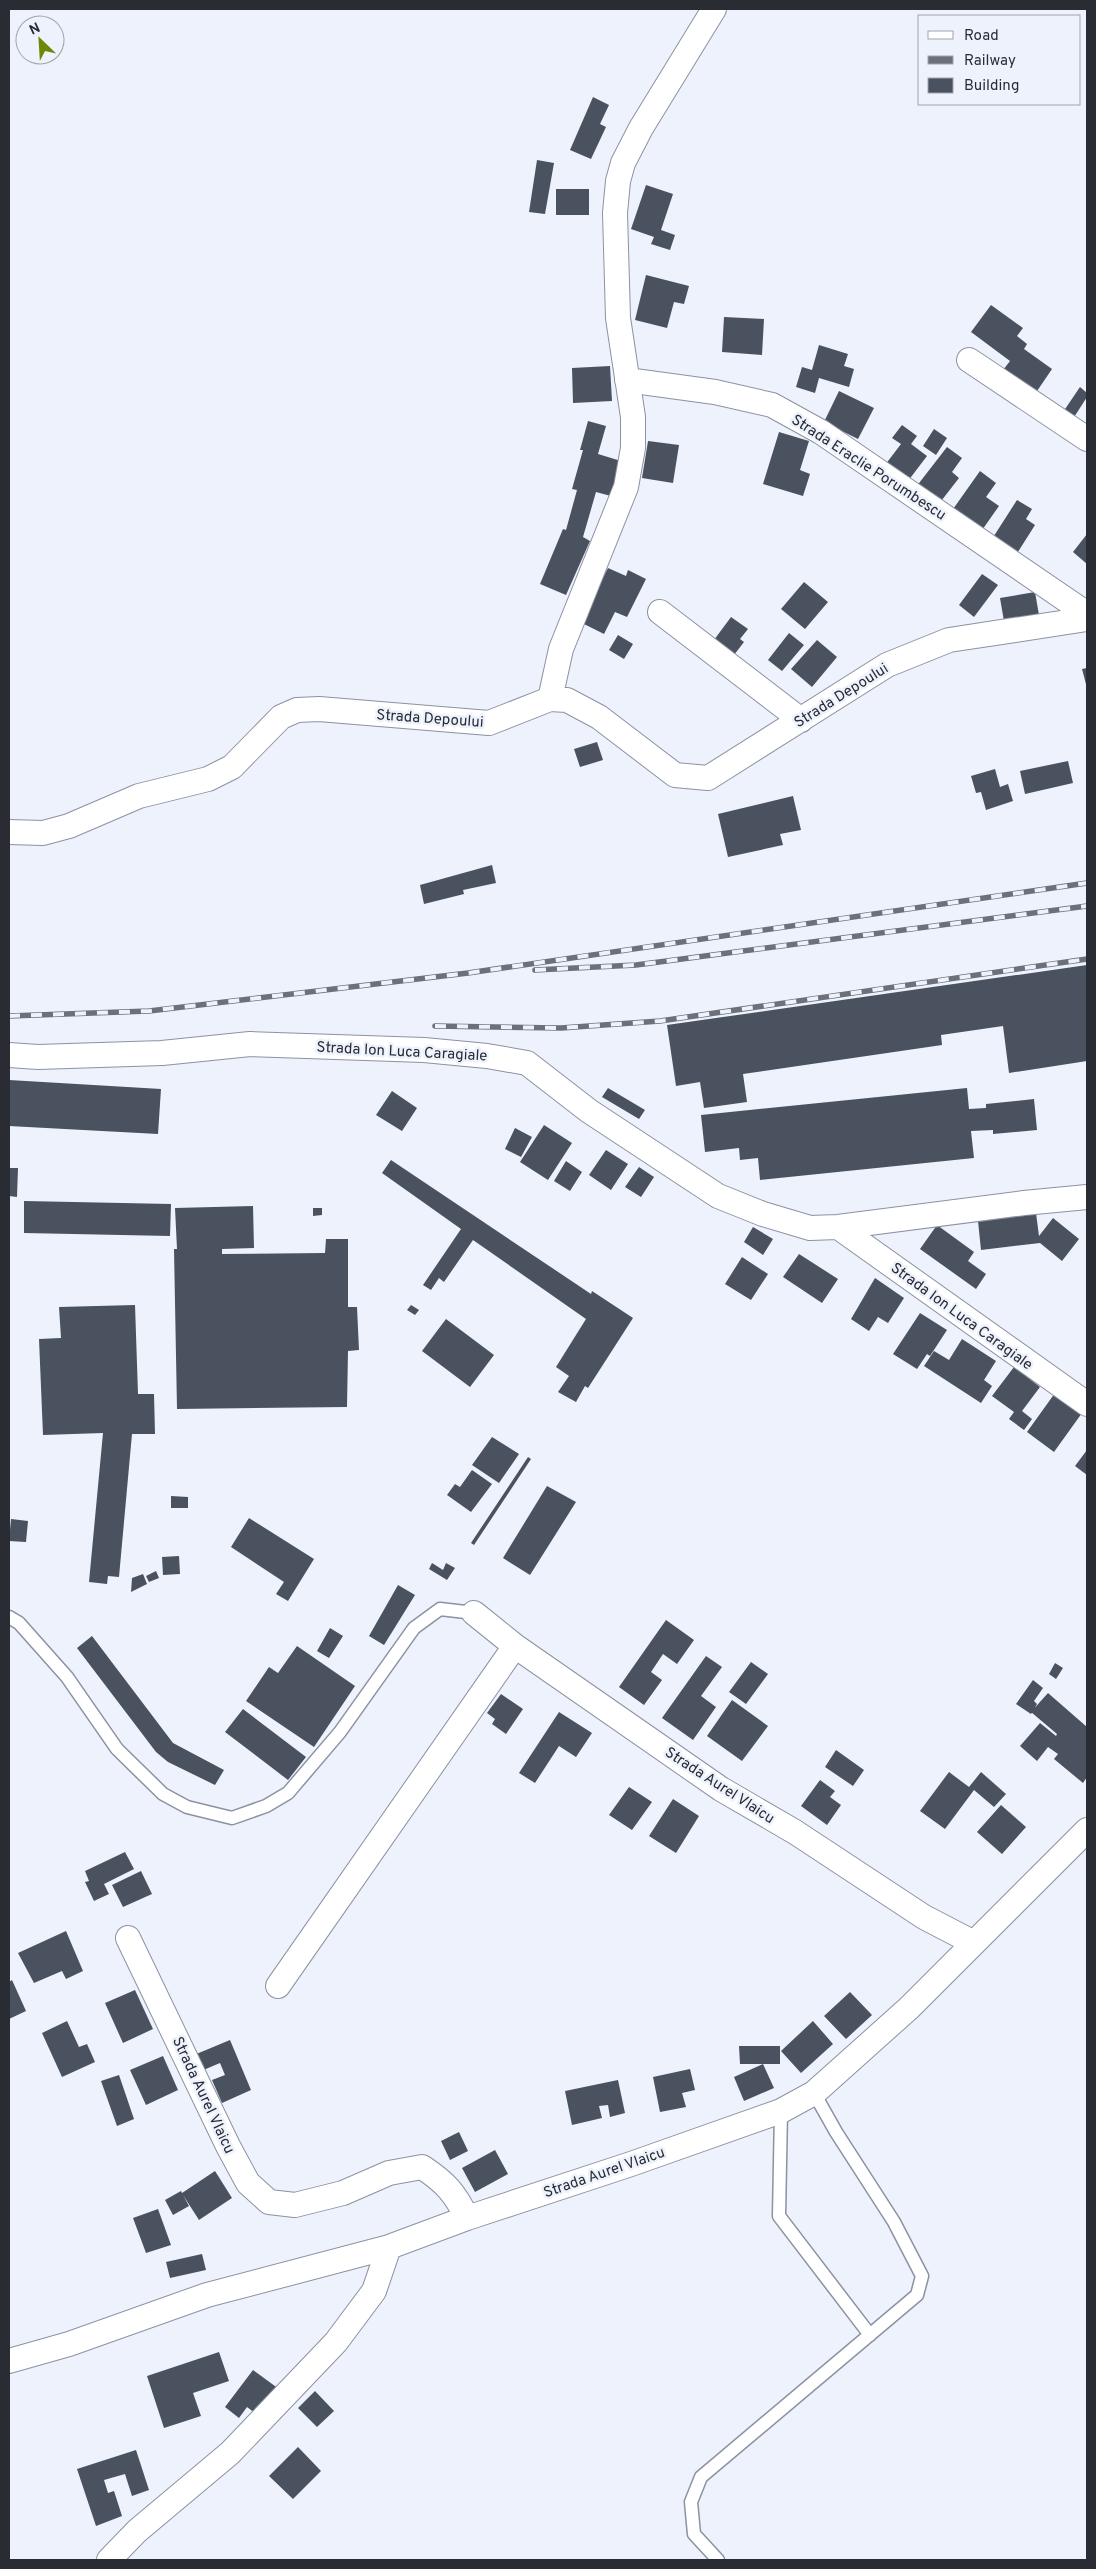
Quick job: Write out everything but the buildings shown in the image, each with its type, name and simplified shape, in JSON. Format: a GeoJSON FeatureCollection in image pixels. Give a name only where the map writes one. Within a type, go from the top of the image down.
{"type":"FeatureCollection","features":[{"type":"Feature","properties":{"kind":"street"},"geometry":{"type":"LineString","coordinates":[[550,699],[561,649],[626,487],[633,448],[633,417],[618,318],[616,260],[618,181],[623,163],[641,128],[714,9]]}},
{"type":"Feature","properties":{"kind":"street"},"geometry":{"type":"LineString","coordinates":[[969,360],[1087,439]]}},
{"type":"Feature","properties":{"kind":"street","name":"Strada Eraclie Porumbescu"},"geometry":{"type":"LineString","coordinates":[[627,380],[715,392],[772,404],[821,432],[1087,614]]}},
{"type":"Feature","properties":{"kind":"street"},"geometry":{"type":"LineString","coordinates":[[660,612],[801,720]]}},
{"type":"Feature","properties":{"kind":"street","name":"Strada Depoului"},"geometry":{"type":"LineString","coordinates":[[9,832],[43,833],[69,826],[139,796],[208,779],[232,767],[281,717],[297,710],[319,709],[489,723],[550,699],[567,700],[599,717],[674,776],[708,778],[887,664],[949,640],[1087,619]]}},
{"type":"Feature","properties":{"kind":"street","name":"Strada Ion Luca Caragiale"},"geometry":{"type":"LineString","coordinates":[[9,1054],[38,1057],[162,1053],[250,1044],[424,1050],[487,1056],[527,1063],[589,1111],[718,1196],[763,1214],[810,1228],[838,1227],[1024,1203],[1087,1198]]}},
{"type":"Feature","properties":{"kind":"street","name":"Strada Ion Luca Caragiale"},"geometry":{"type":"LineString","coordinates":[[838,1227],[1087,1404]]}},
{"type":"Feature","properties":{"kind":"street","name":"Strada Aurel Vlaicu"},"geometry":{"type":"LineString","coordinates":[[474,1613],[515,1646],[721,1788],[803,1837],[924,1917],[974,1943]]}},
{"type":"Feature","properties":{"kind":"street"},"geometry":{"type":"LineString","coordinates":[[278,1986],[515,1646]]}},
{"type":"Feature","properties":{"kind":"street","name":"Strada Aurel Vlaicu"},"geometry":{"type":"LineString","coordinates":[[9,2361],[69,2344],[207,2295],[389,2247],[467,2218],[631,2164],[781,2111],[814,2093],[909,2008],[1087,1830]]}},
{"type":"Feature","properties":{"kind":"street","name":"Strada Aurel Vlaicu"},"geometry":{"type":"LineString","coordinates":[[128,1938],[236,2161],[248,2183],[270,2202],[295,2205],[343,2193],[389,2173],[422,2167],[443,2181],[459,2201],[467,2218]]}},
{"type":"Feature","properties":{"kind":"street"},"geometry":{"type":"LineString","coordinates":[[109,2560],[137,2530],[230,2453],[336,2342],[374,2291],[389,2247]]}},
{"type":"Feature","properties":{"kind":"lane"},"geometry":{"type":"LineString","coordinates":[[9,1617],[19,1623],[67,1677],[117,1750],[163,1794],[187,1807],[232,1818],[266,1806],[288,1792],[340,1732],[414,1628],[440,1609],[474,1613]]}},
{"type":"Feature","properties":{"kind":"lane"},"geometry":{"type":"LineString","coordinates":[[718,2560],[694,2534],[691,2502],[701,2477],[917,2295],[922,2276],[894,2222],[836,2132],[814,2093]]}},
{"type":"Feature","properties":{"kind":"lane"},"geometry":{"type":"LineString","coordinates":[[781,2111],[779,2216],[870,2335]]}},
{"type":"Feature","properties":{"kind":"railway"},"geometry":{"type":"LineString","coordinates":[[9,1016],[149,1011],[468,973],[1087,883]]}},
{"type":"Feature","properties":{"kind":"railway"},"geometry":{"type":"LineString","coordinates":[[535,970],[636,965],[1087,906]]}},
{"type":"Feature","properties":{"kind":"railway"},"geometry":{"type":"LineString","coordinates":[[435,1026],[561,1028],[660,1021],[1087,959]]}}]}
